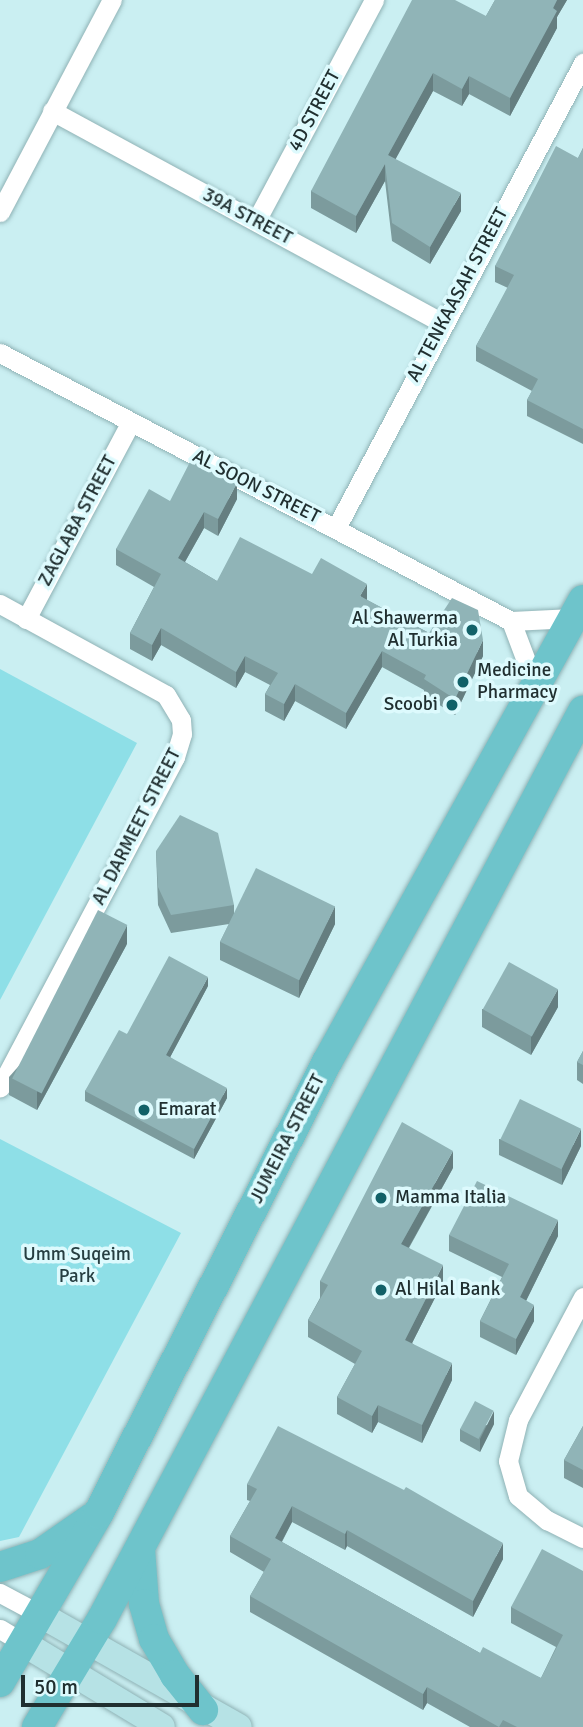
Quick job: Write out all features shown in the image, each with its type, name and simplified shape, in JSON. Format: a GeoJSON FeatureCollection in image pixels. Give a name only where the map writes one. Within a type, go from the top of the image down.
{"type":"FeatureCollection","features":[{"type":"Feature","properties":{"kind":"main road","name":"JUMEIRA STREET"},"geometry":{"type":"LineString","coordinates":[[0,1682],[11,1636],[41,1615],[98,1514],[327,1062],[534,682],[578,609]]}},
{"type":"Feature","properties":{"kind":"main road"},"geometry":{"type":"LineString","coordinates":[[37,1727],[140,1548],[583,711]]}},
{"type":"Feature","properties":{"kind":"main road"},"geometry":{"type":"LineString","coordinates":[[0,1567],[40,1554],[98,1514]]}},
{"type":"Feature","properties":{"kind":"main road"},"geometry":{"type":"LineString","coordinates":[[140,1548],[144,1604],[154,1639],[175,1675],[203,1710]]}},
{"type":"Feature","properties":{"kind":"main road"},"geometry":{"type":"LineString","coordinates":[[41,1615],[203,1710],[239,1727]]}},
{"type":"Feature","properties":{"kind":"main road"},"geometry":{"type":"LineString","coordinates":[[11,1636],[162,1727]]}},
{"type":"Feature","properties":{"kind":"street"},"geometry":{"type":"LineString","coordinates":[[0,212],[112,0]]}},
{"type":"Feature","properties":{"kind":"street","name":"4D STREET"},"geometry":{"type":"LineString","coordinates":[[256,222],[374,0]]}},
{"type":"Feature","properties":{"kind":"street","name":"AL TENKAASAH STREET"},"geometry":{"type":"LineString","coordinates":[[336,528],[442,323],[583,63]]}},
{"type":"Feature","properties":{"kind":"street","name":"39A STREET"},"geometry":{"type":"LineString","coordinates":[[52,111],[442,323]]}},
{"type":"Feature","properties":{"kind":"street","name":"AL SOON STREET"},"geometry":{"type":"LineString","coordinates":[[0,353],[511,621]]}},
{"type":"Feature","properties":{"kind":"street","name":"ZAGLABA STREET"},"geometry":{"type":"LineString","coordinates":[[26,619],[130,423]]}},
{"type":"Feature","properties":{"kind":"street","name":"AL DARMEET STREET"},"geometry":{"type":"LineString","coordinates":[[0,604],[166,695],[181,720],[182,734],[175,757],[0,1087]]}},
{"type":"Feature","properties":{"kind":"street"},"geometry":{"type":"LineString","coordinates":[[534,682],[511,621],[578,609]]}},
{"type":"Feature","properties":{"kind":"street"},"geometry":{"type":"LineString","coordinates":[[583,1297],[518,1420],[508,1461],[511,1484],[528,1506],[583,1538]]}},
{"type":"Feature","properties":{"kind":"street"},"geometry":{"type":"LineString","coordinates":[[0,1593],[41,1615]]}},
{"type":"Feature","properties":{"kind":"green space"},"geometry":{"type":"Polygon","coordinates":[[[0,669],[137,743],[0,1000],[0,669]]]}},
{"type":"Feature","properties":{"kind":"green space","name":"Umm Suqeim Park"},"geometry":{"type":"Polygon","coordinates":[[[0,1139],[181,1233],[19,1537],[0,1541],[0,1139]]]}},
{"type":"Feature","properties":{"kind":"building"},"geometry":{"type":"Polygon","coordinates":[[[412,0],[455,0],[486,16],[495,0],[557,0],[553,8],[557,11],[510,98],[469,76],[462,89],[433,73],[388,155],[461,193],[430,247],[392,223],[385,164],[356,216],[311,191],[412,0]]]}},
{"type":"Feature","properties":{"kind":"building"},"geometry":{"type":"Polygon","coordinates":[[[556,146],[578,158],[583,148],[583,429],[527,400],[538,379],[476,346],[514,275],[495,266],[556,146]]]}},
{"type":"Feature","properties":{"kind":"building"},"geometry":{"type":"Polygon","coordinates":[[[191,460],[237,483],[218,519],[204,512],[178,558],[217,581],[240,537],[312,574],[321,558],[367,584],[360,596],[429,633],[452,598],[478,610],[483,640],[455,699],[424,679],[426,675],[382,651],[346,713],[295,684],[284,704],[265,694],[278,673],[245,656],[236,672],[161,628],[152,645],[130,633],[161,574],[116,549],[149,489],[170,501],[191,460]]]}},
{"type":"Feature","properties":{"kind":"building"},"geometry":{"type":"Polygon","coordinates":[[[180,815],[218,833],[234,905],[171,915],[158,887],[156,851],[180,815]]]}},
{"type":"Feature","properties":{"kind":"building"},"geometry":{"type":"Polygon","coordinates":[[[256,868],[335,907],[299,980],[220,942],[256,868]]]}},
{"type":"Feature","properties":{"kind":"building"},"geometry":{"type":"Polygon","coordinates":[[[98,910],[127,925],[42,1093],[12,1078],[98,910]]]}},
{"type":"Feature","properties":{"kind":"building"},"geometry":{"type":"Polygon","coordinates":[[[169,956],[208,977],[166,1055],[227,1088],[194,1149],[85,1091],[119,1030],[127,1034],[169,956]]]}},
{"type":"Feature","properties":{"kind":"building"},"geometry":{"type":"Polygon","coordinates":[[[509,962],[558,989],[532,1036],[483,1009],[509,962]]]}},
{"type":"Feature","properties":{"kind":"building"},"geometry":{"type":"Polygon","coordinates":[[[583,1051],[583,1065],[577,1062],[583,1051]]]}},
{"type":"Feature","properties":{"kind":"building"},"geometry":{"type":"Polygon","coordinates":[[[520,1099],[581,1129],[561,1169],[500,1139],[520,1099]]]}},
{"type":"Feature","properties":{"kind":"building"},"geometry":{"type":"Polygon","coordinates":[[[402,1122],[453,1151],[401,1244],[443,1265],[405,1340],[452,1363],[422,1425],[378,1405],[372,1416],[337,1397],[362,1351],[308,1320],[328,1285],[320,1281],[402,1122]]]}},
{"type":"Feature","properties":{"kind":"building"},"geometry":{"type":"Polygon","coordinates":[[[477,1181],[558,1220],[520,1297],[534,1305],[516,1339],[480,1321],[509,1264],[449,1235],[477,1181]]]}},
{"type":"Feature","properties":{"kind":"building"},"geometry":{"type":"Polygon","coordinates":[[[475,1401],[494,1411],[479,1439],[460,1429],[475,1401]]]}},
{"type":"Feature","properties":{"kind":"building"},"geometry":{"type":"Polygon","coordinates":[[[278,1426],[404,1490],[406,1487],[503,1543],[473,1601],[347,1530],[345,1534],[292,1506],[275,1538],[480,1653],[483,1647],[541,1678],[563,1635],[511,1607],[542,1549],[583,1571],[583,1727],[517,1727],[503,1720],[499,1727],[427,1687],[423,1694],[250,1596],[271,1559],[230,1536],[257,1489],[247,1484],[278,1426]]]}},
{"type":"Feature","properties":{"kind":"building"},"geometry":{"type":"Polygon","coordinates":[[[583,1426],[583,1470],[564,1460],[583,1426]]]}},
{"type":"Feature","properties":{"kind":"place","name":"Al Shawerma Al Turkia"},"geometry":{"type":"Point","coordinates":[472,630]}},
{"type":"Feature","properties":{"kind":"place","name":"Medicine Pharmacy"},"geometry":{"type":"Point","coordinates":[463,682]}},
{"type":"Feature","properties":{"kind":"place","name":"Scoobi"},"geometry":{"type":"Point","coordinates":[452,705]}},
{"type":"Feature","properties":{"kind":"place","name":"Emarat"},"geometry":{"type":"Point","coordinates":[144,1110]}},
{"type":"Feature","properties":{"kind":"place","name":"Mamma Italia"},"geometry":{"type":"Point","coordinates":[381,1198]}},
{"type":"Feature","properties":{"kind":"place","name":"Al Hilal Bank"},"geometry":{"type":"Point","coordinates":[381,1290]}}]}
